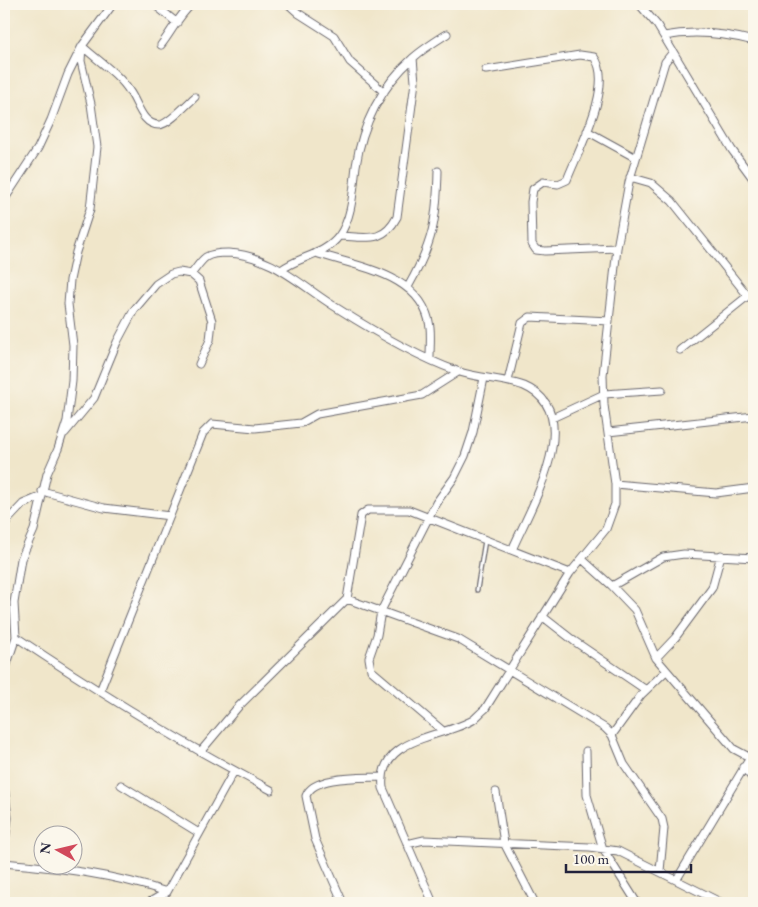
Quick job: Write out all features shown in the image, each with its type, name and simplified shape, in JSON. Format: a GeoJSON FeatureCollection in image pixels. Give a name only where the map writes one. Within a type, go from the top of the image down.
{"type":"FeatureCollection","features":[{"type":"Feature","properties":{"kind":"street"},"geometry":{"type":"LineString","coordinates":[[4,200],[38,148],[51,120],[68,74],[82,46],[113,4]]}},
{"type":"Feature","properties":{"kind":"street"},"geometry":{"type":"LineString","coordinates":[[154,4],[178,23]]}},
{"type":"Feature","properties":{"kind":"street"},"geometry":{"type":"LineString","coordinates":[[161,44],[178,23],[182,12],[192,4]]}},
{"type":"Feature","properties":{"kind":"street"},"geometry":{"type":"LineString","coordinates":[[288,4],[298,13],[334,36],[350,62],[384,92]]}},
{"type":"Feature","properties":{"kind":"street"},"geometry":{"type":"LineString","coordinates":[[639,4],[664,36],[732,150],[754,180]]}},
{"type":"Feature","properties":{"kind":"street"},"geometry":{"type":"LineString","coordinates":[[664,36],[689,31],[754,41]]}},
{"type":"Feature","properties":{"kind":"street"},"geometry":{"type":"LineString","coordinates":[[281,270],[291,262],[327,249],[339,236],[349,218],[363,129],[384,92],[413,58],[447,34]]}},
{"type":"Feature","properties":{"kind":"street"},"geometry":{"type":"LineString","coordinates":[[82,46],[130,92],[136,107],[148,121],[158,125],[165,124],[195,97]]}},
{"type":"Feature","properties":{"kind":"street"},"geometry":{"type":"LineString","coordinates":[[4,673],[16,637],[14,603],[21,559],[34,530],[42,493],[67,421],[72,381],[73,345],[68,304],[70,280],[76,252],[90,209],[97,146],[81,61],[82,46]]}},
{"type":"Feature","properties":{"kind":"street"},"geometry":{"type":"LineString","coordinates":[[433,903],[383,788],[382,777],[386,763],[399,750],[474,719],[484,709],[570,573],[606,529],[615,504],[615,484],[603,375],[617,248],[630,177],[665,62],[673,52]]}},
{"type":"Feature","properties":{"kind":"street"},"geometry":{"type":"LineString","coordinates":[[486,70],[580,55],[594,57],[599,62],[599,101],[567,180],[558,184],[543,182],[533,189],[530,202],[532,244],[536,250],[545,251],[617,248]]}},
{"type":"Feature","properties":{"kind":"street"},"geometry":{"type":"LineString","coordinates":[[339,236],[380,235],[390,230],[397,217],[416,82],[413,58]]}},
{"type":"Feature","properties":{"kind":"street"},"geometry":{"type":"LineString","coordinates":[[587,131],[636,158]]}},
{"type":"Feature","properties":{"kind":"street"},"geometry":{"type":"LineString","coordinates":[[408,287],[424,260],[432,238],[437,210],[438,171]]}},
{"type":"Feature","properties":{"kind":"street"},"geometry":{"type":"LineString","coordinates":[[630,177],[651,184],[672,201],[751,293],[680,350]]}},
{"type":"Feature","properties":{"kind":"street"},"geometry":{"type":"LineString","coordinates":[[191,274],[206,256],[219,253],[240,254],[281,270],[336,308],[458,372],[508,381],[526,387],[545,400],[552,418],[554,438],[550,462],[512,550]]}},
{"type":"Feature","properties":{"kind":"street"},"geometry":{"type":"LineString","coordinates":[[316,253],[400,281],[414,292],[426,313],[430,327],[430,358]]}},
{"type":"Feature","properties":{"kind":"street"},"geometry":{"type":"LineString","coordinates":[[62,438],[94,398],[117,342],[134,310],[156,284],[171,274],[179,272],[191,274],[199,280],[212,321],[210,340],[199,364]]}},
{"type":"Feature","properties":{"kind":"street"},"geometry":{"type":"LineString","coordinates":[[508,381],[522,323],[530,317],[609,321]]}},
{"type":"Feature","properties":{"kind":"street"},"geometry":{"type":"LineString","coordinates":[[100,691],[203,433],[212,424],[255,428],[302,423],[317,414],[422,395],[458,372]]}},
{"type":"Feature","properties":{"kind":"street"},"geometry":{"type":"LineString","coordinates":[[443,731],[371,670],[369,658],[377,635],[381,611],[429,516],[465,456],[473,432],[484,378]]}},
{"type":"Feature","properties":{"kind":"street"},"geometry":{"type":"LineString","coordinates":[[552,418],[604,394],[662,390]]}},
{"type":"Feature","properties":{"kind":"street"},"geometry":{"type":"LineString","coordinates":[[608,432],[754,416]]}},
{"type":"Feature","properties":{"kind":"street"},"geometry":{"type":"LineString","coordinates":[[615,484],[716,493],[754,488]]}},
{"type":"Feature","properties":{"kind":"street"},"geometry":{"type":"LineString","coordinates":[[4,524],[23,504],[42,493],[104,508],[170,516]]}},
{"type":"Feature","properties":{"kind":"street"},"geometry":{"type":"LineString","coordinates":[[201,751],[238,707],[347,599],[361,515],[368,510],[409,510],[429,516],[570,573]]}},
{"type":"Feature","properties":{"kind":"street"},"geometry":{"type":"LineString","coordinates":[[612,586],[662,557],[684,554],[754,558]]}},
{"type":"Feature","properties":{"kind":"street"},"geometry":{"type":"LineString","coordinates":[[656,658],[675,638],[712,588],[720,555]]}},
{"type":"Feature","properties":{"kind":"street"},"geometry":{"type":"LineString","coordinates":[[582,559],[635,610],[656,658],[666,671],[734,749],[749,757]]}},
{"type":"Feature","properties":{"kind":"street"},"geometry":{"type":"LineString","coordinates":[[347,599],[458,639],[605,728],[612,735],[624,764],[662,818],[664,828],[660,871]]}},
{"type":"Feature","properties":{"kind":"street"},"geometry":{"type":"LineString","coordinates":[[542,616],[574,641],[646,690]]}},
{"type":"Feature","properties":{"kind":"street"},"geometry":{"type":"LineString","coordinates":[[16,637],[100,691],[234,771],[270,790]]}},
{"type":"Feature","properties":{"kind":"street"},"geometry":{"type":"LineString","coordinates":[[612,735],[646,690],[666,671]]}},
{"type":"Feature","properties":{"kind":"street"},"geometry":{"type":"LineString","coordinates":[[677,879],[754,751]]}},
{"type":"Feature","properties":{"kind":"street"},"geometry":{"type":"LineString","coordinates":[[586,752],[587,795],[603,849],[637,903]]}},
{"type":"Feature","properties":{"kind":"street"},"geometry":{"type":"LineString","coordinates":[[743,767],[754,780]]}},
{"type":"Feature","properties":{"kind":"street"},"geometry":{"type":"LineString","coordinates":[[148,903],[166,892],[234,771]]}},
{"type":"Feature","properties":{"kind":"street"},"geometry":{"type":"LineString","coordinates":[[343,903],[315,839],[306,796],[313,787],[325,782],[382,777]]}},
{"type":"Feature","properties":{"kind":"street"},"geometry":{"type":"LineString","coordinates":[[121,784],[199,833]]}},
{"type":"Feature","properties":{"kind":"street"},"geometry":{"type":"LineString","coordinates":[[4,786],[8,818],[4,849]]}},
{"type":"Feature","properties":{"kind":"street"},"geometry":{"type":"LineString","coordinates":[[496,792],[504,843],[535,903]]}},
{"type":"Feature","properties":{"kind":"street"},"geometry":{"type":"LineString","coordinates":[[407,844],[424,840],[504,843],[618,851],[722,903]]}},
{"type":"Feature","properties":{"kind":"street"},"geometry":{"type":"LineString","coordinates":[[4,863],[69,868],[134,881],[166,892]]}},
{"type":"Feature","properties":{"kind":"lane"},"geometry":{"type":"LineString","coordinates":[[477,590],[485,539]]}}]}
